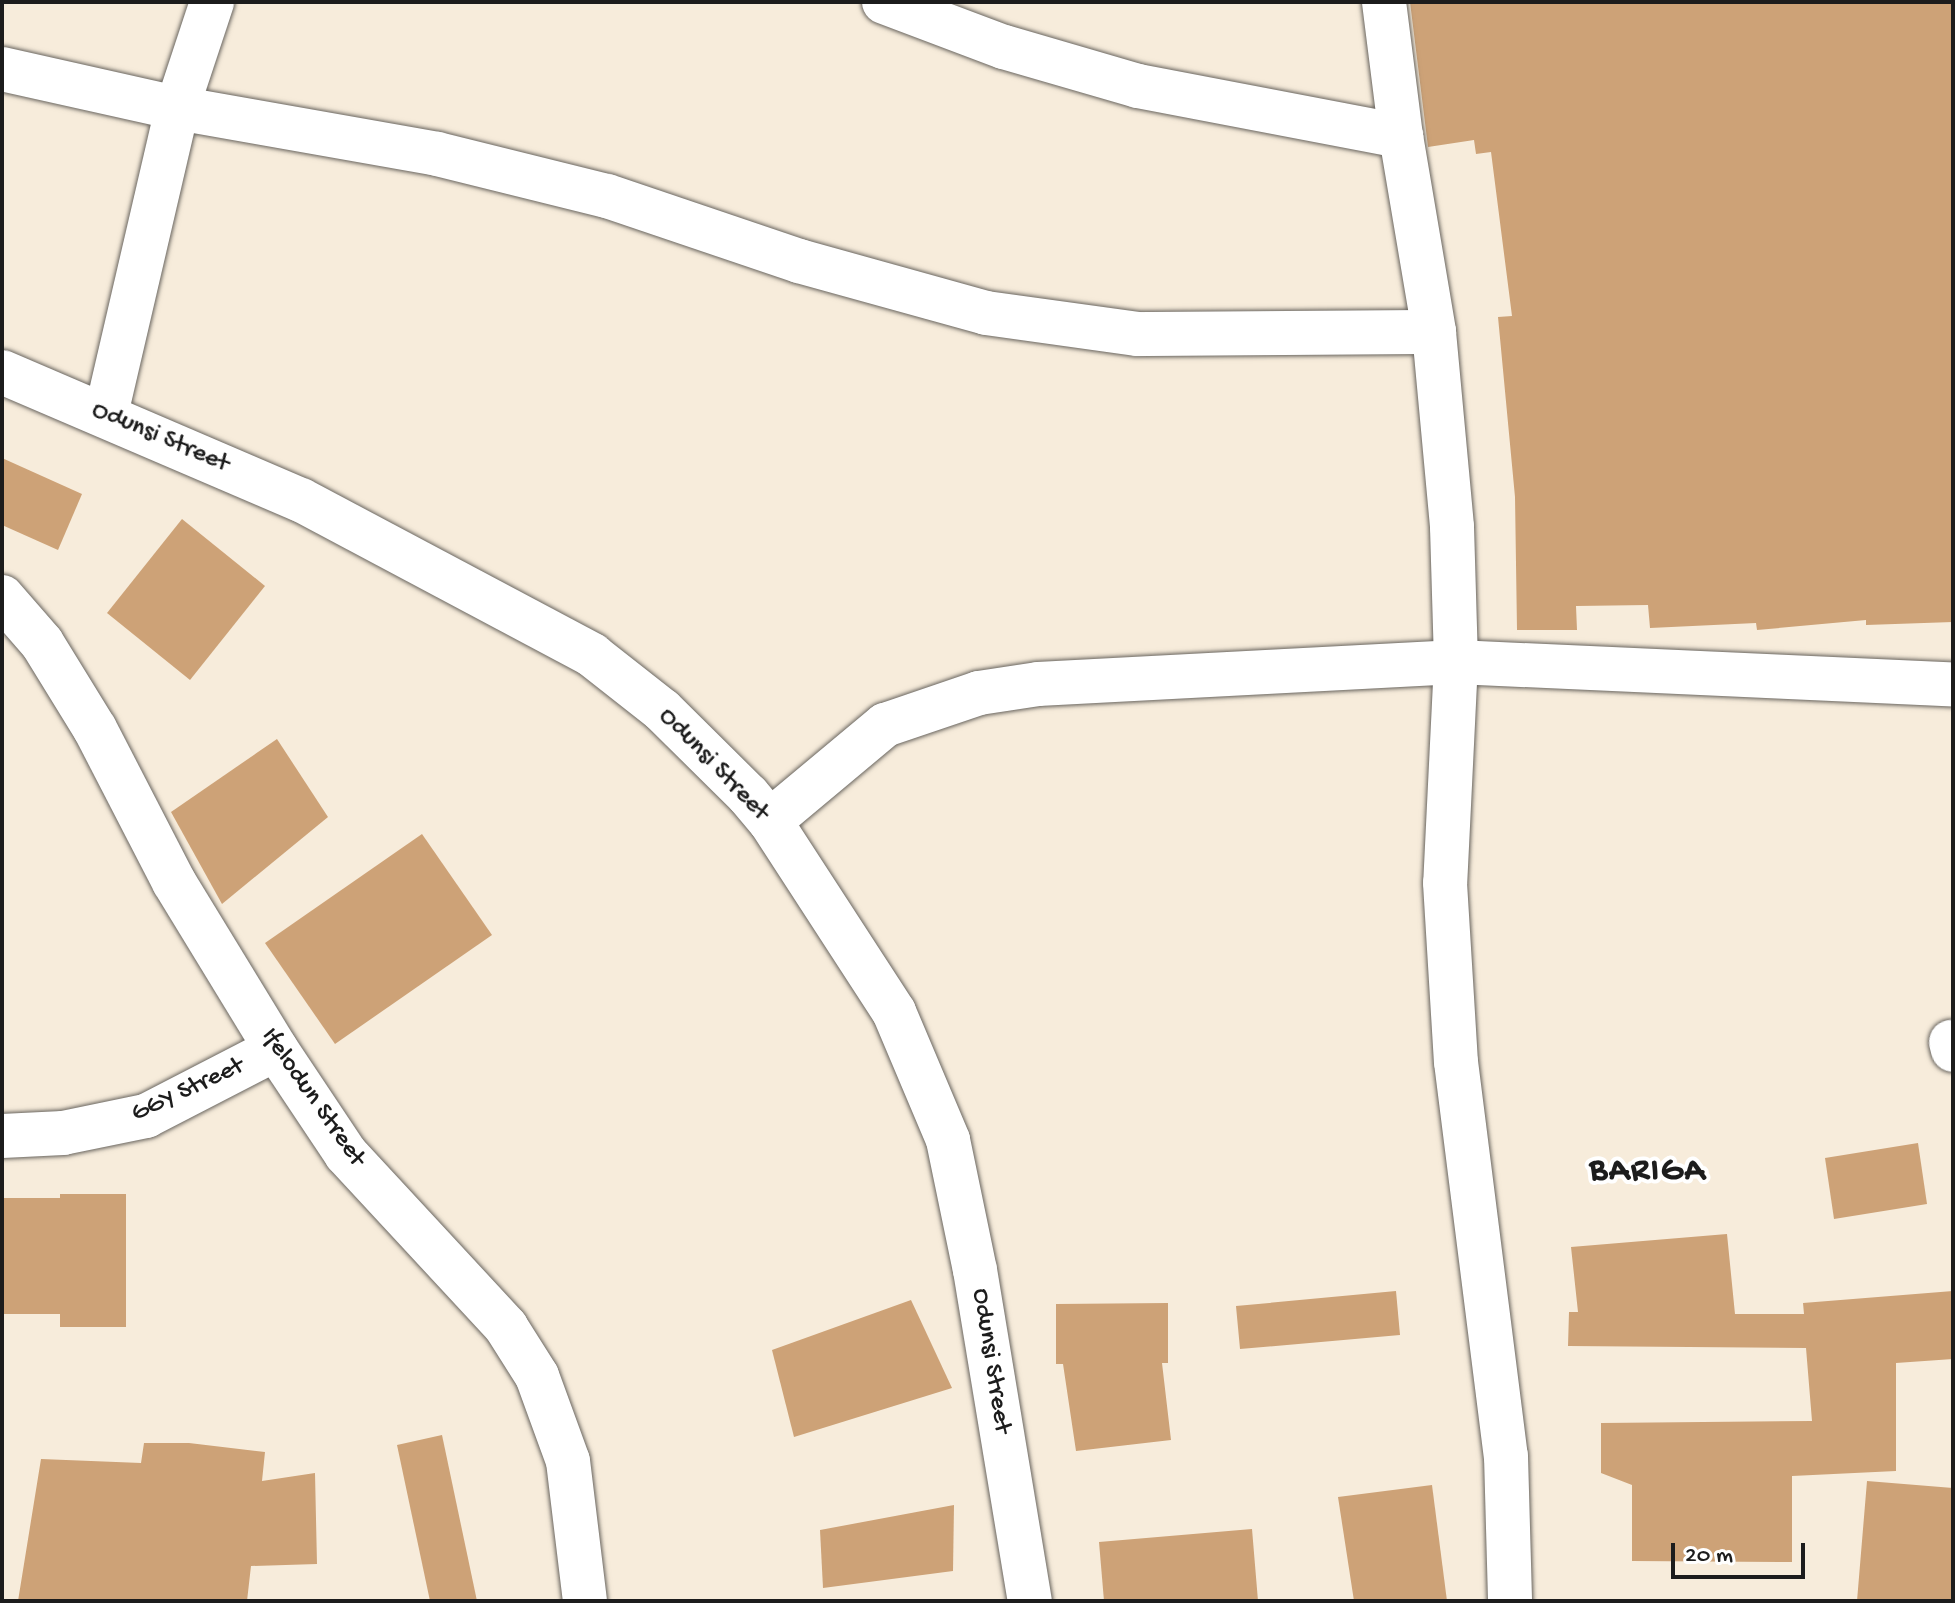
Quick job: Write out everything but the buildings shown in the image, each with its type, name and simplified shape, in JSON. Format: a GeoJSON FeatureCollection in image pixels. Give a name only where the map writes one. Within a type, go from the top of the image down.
{"type":"FeatureCollection","features":[{"type":"Feature","properties":{"kind":"street"},"geometry":{"type":"LineString","coordinates":[[106,414],[177,108],[212,2]]}},
{"type":"Feature","properties":{"kind":"street"},"geometry":{"type":"LineString","coordinates":[[884,2],[1004,47],[1138,86],[1401,136]]}},
{"type":"Feature","properties":{"kind":"street"},"geometry":{"type":"LineString","coordinates":[[1384,2],[1401,136],[1434,332],[1452,527],[1456,662],[1445,883],[1456,1062],[1506,1456],[1510,1601]]}},
{"type":"Feature","properties":{"kind":"street"},"geometry":{"type":"LineString","coordinates":[[2,69],[177,108],[437,154],[607,196],[799,261],[986,313],[1137,334],[1434,332]]}},
{"type":"Feature","properties":{"kind":"street","name":"Odunsi Street"},"geometry":{"type":"LineString","coordinates":[[2,372],[301,500],[592,655],[662,710],[770,821],[894,1012],[948,1140],[975,1270],[1030,1601]]}},
{"type":"Feature","properties":{"kind":"street","name":"Ifelodun Street"},"geometry":{"type":"LineString","coordinates":[[2,597],[42,643],[80,704],[174,882],[276,1049],[346,1154],[506,1327],[537,1376],[568,1461],[585,1601]]}},
{"type":"Feature","properties":{"kind":"street"},"geometry":{"type":"LineString","coordinates":[[770,821],[885,725],[979,693],[1038,684],[1456,662],[1953,685]]}},
{"type":"Feature","properties":{"kind":"street","name":"GGY Street"},"geometry":{"type":"LineString","coordinates":[[2,1136],[63,1133],[146,1116],[276,1049]]}},
{"type":"Feature","properties":{"kind":"district","name":"BARIGA"},"geometry":{"type":"Point","coordinates":[1648,1173]}}]}
